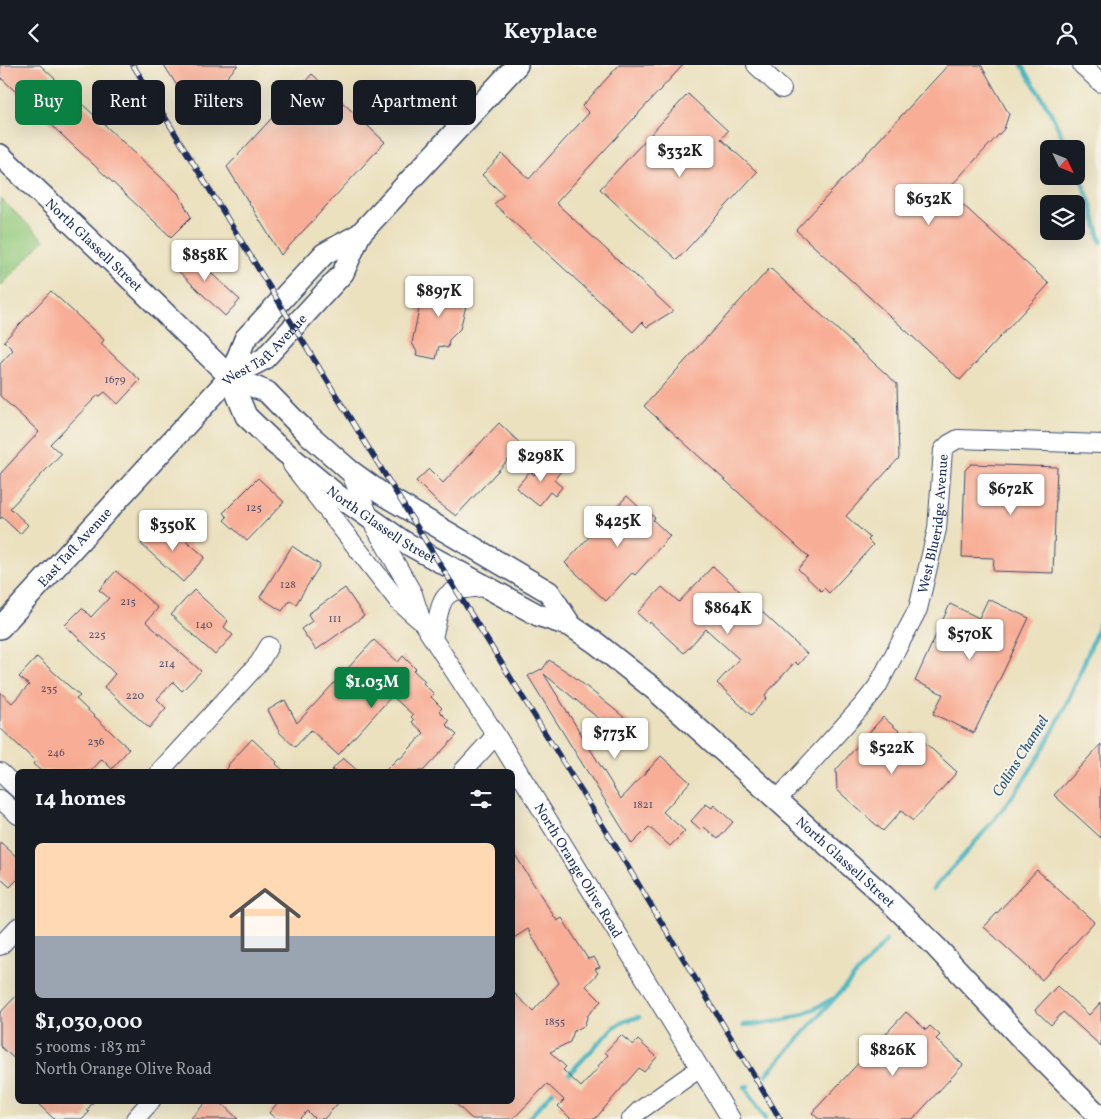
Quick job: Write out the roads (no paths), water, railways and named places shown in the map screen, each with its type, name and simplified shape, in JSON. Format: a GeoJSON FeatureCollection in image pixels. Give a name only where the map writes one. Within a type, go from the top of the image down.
{"type":"FeatureCollection","features":[{"type":"Feature","properties":{"kind":"main road","name":"West Taft Avenue"},"geometry":{"type":"LineString","coordinates":[[230,377],[245,339],[324,254],[360,234],[517,65]]}},
{"type":"Feature","properties":{"kind":"main road","name":"North Glassell Street"},"geometry":{"type":"LineString","coordinates":[[0,155],[230,377],[267,392],[307,433],[350,470],[382,494],[549,591],[571,626]]}},
{"type":"Feature","properties":{"kind":"main road","name":"North Glassell Street"},"geometry":{"type":"LineString","coordinates":[[230,377],[246,415],[274,443],[337,495],[404,542],[538,615],[571,626],[596,643],[654,689],[878,891],[936,947],[1020,1037],[1101,1118]]}},
{"type":"Feature","properties":{"kind":"main road","name":"East Taft Avenue"},"geometry":{"type":"LineString","coordinates":[[0,628],[230,377]]}},
{"type":"Feature","properties":{"kind":"street"},"geometry":{"type":"LineString","coordinates":[[756,65],[782,89]]}},
{"type":"Feature","properties":{"kind":"street"},"geometry":{"type":"LineString","coordinates":[[1082,65],[1101,83]]}},
{"type":"Feature","properties":{"kind":"street","name":"West Blueridge Avenue"},"geometry":{"type":"LineString","coordinates":[[777,800],[877,687],[918,609],[937,529],[943,451],[949,444],[958,439],[1101,444]]}},
{"type":"Feature","properties":{"kind":"street","name":"North Orange Olive Road"},"geometry":{"type":"LineString","coordinates":[[274,443],[399,602],[422,622]]}},
{"type":"Feature","properties":{"kind":"street","name":"North Orange Olive Road"},"geometry":{"type":"LineString","coordinates":[[350,470],[371,520],[413,594],[422,622],[496,735],[731,1119]]}},
{"type":"Feature","properties":{"kind":"street"},"geometry":{"type":"LineString","coordinates":[[432,638],[442,602],[447,595],[461,589],[487,587]]}},
{"type":"Feature","properties":{"kind":"street"},"geometry":{"type":"LineString","coordinates":[[162,769],[259,663],[269,646]]}},
{"type":"Feature","properties":{"kind":"street"},"geometry":{"type":"LineString","coordinates":[[465,769],[496,735]]}},
{"type":"Feature","properties":{"kind":"street"},"geometry":{"type":"LineString","coordinates":[[0,773],[15,786]]}},
{"type":"Feature","properties":{"kind":"street"},"geometry":{"type":"LineString","coordinates":[[0,799],[15,812]]}},
{"type":"Feature","properties":{"kind":"street"},"geometry":{"type":"LineString","coordinates":[[0,946],[15,930]]}},
{"type":"Feature","properties":{"kind":"street"},"geometry":{"type":"LineString","coordinates":[[631,1119],[638,1111],[700,1068]]}},
{"type":"Feature","properties":{"kind":"street"},"geometry":{"type":"LineString","coordinates":[[135,1119],[148,1104]]}},
{"type":"Feature","properties":{"kind":"waterway","name":"Collins Channel"},"geometry":{"type":"LineString","coordinates":[[1022,65],[1050,111],[1064,140]]}},
{"type":"Feature","properties":{"kind":"waterway","name":"Collins Channel"},"geometry":{"type":"LineString","coordinates":[[1083,185],[1101,242]]}},
{"type":"Feature","properties":{"kind":"waterway","name":"Collins Channel"},"geometry":{"type":"LineString","coordinates":[[933,889],[999,813],[1037,760],[1072,691],[1101,620]]}},
{"type":"Feature","properties":{"kind":"waterway","name":"Collins Channel"},"geometry":{"type":"LineString","coordinates":[[766,1075],[886,941]]}},
{"type":"Feature","properties":{"kind":"waterway"},"geometry":{"type":"LineString","coordinates":[[743,1025],[789,1019],[832,999]]}},
{"type":"Feature","properties":{"kind":"waterway"},"geometry":{"type":"LineString","coordinates":[[564,1079],[614,1027],[639,1017]]}},
{"type":"Feature","properties":{"kind":"waterway","name":"Collins Channel"},"geometry":{"type":"LineString","coordinates":[[748,1086],[745,1087],[765,1119]]}},
{"type":"Feature","properties":{"kind":"waterway"},"geometry":{"type":"LineString","coordinates":[[528,1119],[557,1087]]}},
{"type":"Feature","properties":{"kind":"railway"},"geometry":{"type":"LineString","coordinates":[[133,65],[616,847],[780,1119]]}}]}
